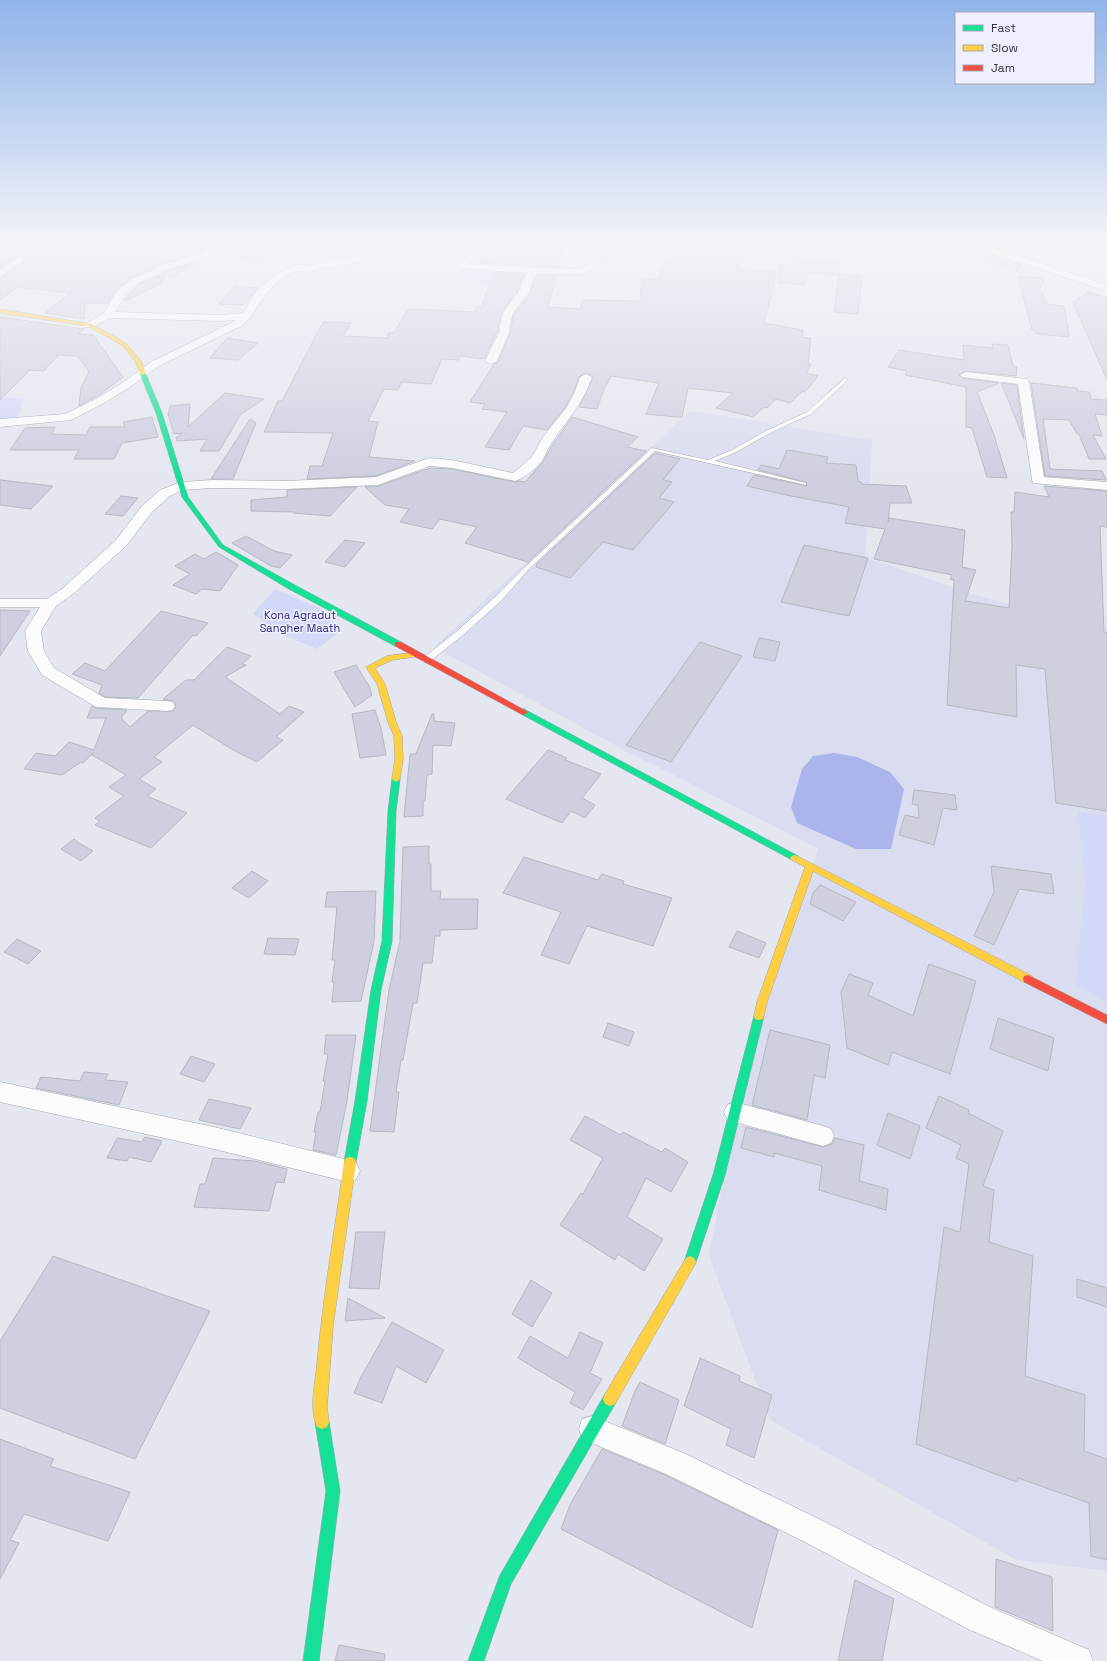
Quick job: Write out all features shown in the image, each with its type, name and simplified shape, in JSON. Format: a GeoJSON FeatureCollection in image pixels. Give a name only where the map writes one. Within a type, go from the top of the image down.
{"type":"FeatureCollection","features":[{"type":"Feature","properties":{"kind":"main road"},"geometry":{"type":"LineString","coordinates":[[58,321],[89,325],[124,344],[138,361],[159,413],[185,497],[221,546],[290,586],[426,660],[810,866],[1107,1020]]}},
{"type":"Feature","properties":{"kind":"main road"},"geometry":{"type":"LineString","coordinates":[[311,1661],[333,1491],[320,1407],[327,1326],[348,1171],[361,1101],[376,990],[387,941],[392,811],[399,759],[398,736],[392,722],[381,684],[370,667],[390,658],[417,654]]}},
{"type":"Feature","properties":{"kind":"main road"},"geometry":{"type":"LineString","coordinates":[[476,1661],[505,1580],[690,1261],[719,1175],[762,1002],[810,866]]}},
{"type":"Feature","properties":{"kind":"street"},"geometry":{"type":"LineString","coordinates":[[89,325],[98,321]]}},
{"type":"Feature","properties":{"kind":"street"},"geometry":{"type":"LineString","coordinates":[[0,423],[67,417],[100,401],[126,385],[155,364],[231,327],[240,321]]}},
{"type":"Feature","properties":{"kind":"street"},"geometry":{"type":"LineString","coordinates":[[491,361],[505,330],[506,321]]}},
{"type":"Feature","properties":{"kind":"street"},"geometry":{"type":"LineString","coordinates":[[966,375],[1023,381],[1038,480],[1107,486]]}},
{"type":"Feature","properties":{"kind":"street"},"geometry":{"type":"LineString","coordinates":[[167,706],[102,703],[48,671],[36,651],[34,631],[50,603],[68,591],[120,543],[147,508],[165,493],[181,486],[212,484],[286,485],[311,482],[378,481],[429,462],[452,464],[515,477],[536,460],[547,440],[572,408],[581,392],[586,377]]}},
{"type":"Feature","properties":{"kind":"street"},"geometry":{"type":"LineString","coordinates":[[0,603],[50,603]]}},
{"type":"Feature","properties":{"kind":"street"},"geometry":{"type":"LineString","coordinates":[[0,1092],[214,1138],[348,1171]]}},
{"type":"Feature","properties":{"kind":"street"},"geometry":{"type":"LineString","coordinates":[[735,1112],[823,1136]]}},
{"type":"Feature","properties":{"kind":"street"},"geometry":{"type":"LineString","coordinates":[[592,1429],[676,1464],[815,1532],[979,1618],[1078,1661]]}},
{"type":"Feature","properties":{"kind":"lane"},"geometry":{"type":"LineString","coordinates":[[708,462],[734,451],[768,432],[809,413],[845,380]]}},
{"type":"Feature","properties":{"kind":"lane"},"geometry":{"type":"LineString","coordinates":[[426,660],[498,600],[526,568],[654,449],[804,484]]}},
{"type":"Feature","properties":{"kind":"shaded area"},"geometry":{"type":"Polygon","coordinates":[[[690,411],[872,440],[865,557],[972,594],[1107,629],[1107,1571],[1016,1560],[770,1420],[709,1256],[743,1073],[818,849],[613,744],[434,647],[690,411]]]}},
{"type":"Feature","properties":{"kind":"green space"},"geometry":{"type":"Polygon","coordinates":[[[0,397],[23,399],[17,419],[0,420],[0,397]]]}},
{"type":"Feature","properties":{"kind":"green space","name":"Kona Agradut Sangher Maath"},"geometry":{"type":"Polygon","coordinates":[[[275,589],[322,609],[341,631],[317,649],[283,635],[253,614],[275,589]]]}},
{"type":"Feature","properties":{"kind":"green space"},"geometry":{"type":"Polygon","coordinates":[[[1078,812],[1107,816],[1107,1002],[1076,985],[1085,883],[1078,812]]]}},
{"type":"Feature","properties":{"kind":"water"},"geometry":{"type":"Polygon","coordinates":[[[834,753],[857,757],[890,772],[904,789],[891,849],[856,849],[797,823],[791,807],[802,769],[813,756],[834,753]]]}},
{"type":"Feature","properties":{"kind":"building"},"geometry":{"type":"Polygon","coordinates":[[[0,321],[25,321],[84,329],[78,334],[93,335],[123,377],[99,395],[79,406],[81,388],[89,372],[78,356],[58,355],[44,371],[30,370],[0,400],[0,321]]]}},
{"type":"Feature","properties":{"kind":"building"},"geometry":{"type":"Polygon","coordinates":[[[401,321],[500,321],[498,330],[484,359],[460,356],[459,360],[442,359],[431,384],[401,382],[398,390],[384,389],[368,421],[378,422],[369,457],[415,461],[376,476],[307,479],[310,466],[322,466],[333,433],[264,432],[278,401],[282,401],[323,322],[351,323],[343,336],[387,338],[389,333],[394,333],[401,321]]]}},
{"type":"Feature","properties":{"kind":"building"},"geometry":{"type":"Polygon","coordinates":[[[513,321],[765,321],[764,323],[803,330],[802,337],[811,338],[808,364],[811,364],[806,373],[818,376],[805,392],[802,391],[790,403],[776,399],[767,408],[764,407],[753,417],[716,408],[733,393],[688,388],[682,417],[676,417],[646,414],[659,383],[611,376],[604,389],[597,409],[579,407],[593,378],[593,376],[585,373],[579,377],[566,406],[547,430],[523,426],[509,450],[485,447],[507,412],[482,409],[485,404],[470,402],[494,364],[498,362],[513,321]]]}},
{"type":"Feature","properties":{"kind":"building"},"geometry":{"type":"Polygon","coordinates":[[[1029,321],[1066,321],[1069,337],[1036,334],[1035,330],[1032,330],[1029,321]]]}},
{"type":"Feature","properties":{"kind":"building"},"geometry":{"type":"Polygon","coordinates":[[[1081,321],[1107,321],[1107,380],[1081,321]]]}},
{"type":"Feature","properties":{"kind":"building"},"geometry":{"type":"Polygon","coordinates":[[[227,338],[258,343],[238,360],[210,358],[227,338]]]}},
{"type":"Feature","properties":{"kind":"building"},"geometry":{"type":"Polygon","coordinates":[[[992,344],[1008,345],[1013,366],[1017,367],[1016,376],[966,371],[959,375],[962,378],[999,383],[977,392],[994,435],[1007,478],[987,477],[972,428],[966,427],[966,387],[905,375],[907,371],[888,367],[899,350],[964,360],[963,345],[993,348],[992,344]]]}},
{"type":"Feature","properties":{"kind":"building"},"geometry":{"type":"Polygon","coordinates":[[[1001,383],[1017,385],[1024,439],[1002,385],[1001,383]]]}},
{"type":"Feature","properties":{"kind":"building"},"geometry":{"type":"Polygon","coordinates":[[[1031,383],[1077,388],[1077,391],[1089,392],[1091,399],[1107,400],[1107,415],[1095,414],[1102,436],[1093,435],[1106,459],[1089,459],[1079,434],[1077,434],[1069,420],[1043,419],[1050,469],[1102,471],[1106,480],[1045,476],[1031,383]]]}},
{"type":"Feature","properties":{"kind":"building"},"geometry":{"type":"Polygon","coordinates":[[[225,393],[264,399],[241,414],[219,451],[200,451],[207,439],[177,441],[176,438],[182,433],[174,434],[168,414],[170,406],[190,404],[188,427],[225,393]]]}},
{"type":"Feature","properties":{"kind":"building"},"geometry":{"type":"Polygon","coordinates":[[[152,417],[158,437],[122,443],[114,459],[74,459],[79,450],[10,450],[25,428],[55,427],[52,434],[86,435],[90,427],[125,427],[123,422],[152,417]]]}},
{"type":"Feature","properties":{"kind":"building"},"geometry":{"type":"Polygon","coordinates":[[[572,417],[638,437],[627,447],[646,451],[528,562],[465,543],[477,527],[440,519],[432,529],[400,522],[409,509],[385,505],[365,487],[379,486],[430,468],[452,469],[515,482],[525,482],[543,462],[572,417]]]}},
{"type":"Feature","properties":{"kind":"building"},"geometry":{"type":"Polygon","coordinates":[[[250,419],[256,423],[233,479],[211,479],[250,419]]]}},
{"type":"Feature","properties":{"kind":"building"},"geometry":{"type":"Polygon","coordinates":[[[787,450],[828,457],[826,463],[856,465],[858,481],[861,482],[861,484],[906,486],[912,503],[890,503],[888,522],[889,518],[965,530],[962,567],[976,570],[965,601],[1009,608],[1012,545],[1011,512],[1014,512],[1015,492],[1049,497],[1044,486],[1107,491],[1107,527],[1100,526],[1104,632],[1107,633],[1107,811],[1056,803],[1045,669],[1016,665],[1017,717],[947,705],[954,580],[950,579],[952,575],[874,559],[885,529],[845,523],[849,507],[747,486],[754,475],[807,486],[806,482],[758,470],[761,465],[779,469],[787,450]]]}},
{"type":"Feature","properties":{"kind":"building"},"geometry":{"type":"Polygon","coordinates":[[[655,453],[680,459],[663,480],[672,482],[659,498],[674,502],[633,550],[603,542],[570,578],[536,567],[536,565],[655,453]]]}},
{"type":"Feature","properties":{"kind":"building"},"geometry":{"type":"Polygon","coordinates":[[[0,480],[53,486],[31,509],[0,505],[0,480]]]}},
{"type":"Feature","properties":{"kind":"building"},"geometry":{"type":"Polygon","coordinates":[[[357,487],[330,516],[293,513],[294,512],[251,511],[251,500],[287,497],[287,490],[357,487]]]}},
{"type":"Feature","properties":{"kind":"building"},"geometry":{"type":"Polygon","coordinates":[[[121,496],[138,498],[123,516],[105,514],[121,496]]]}},
{"type":"Feature","properties":{"kind":"building"},"geometry":{"type":"Polygon","coordinates":[[[246,536],[274,551],[292,555],[280,568],[271,566],[232,543],[246,536]]]}},
{"type":"Feature","properties":{"kind":"building"},"geometry":{"type":"Polygon","coordinates":[[[345,540],[365,543],[345,567],[325,562],[345,540]]]}},
{"type":"Feature","properties":{"kind":"building"},"geometry":{"type":"Polygon","coordinates":[[[804,545],[868,558],[849,616],[781,602],[804,545]]]}},
{"type":"Feature","properties":{"kind":"building"},"geometry":{"type":"Polygon","coordinates":[[[216,552],[238,565],[220,591],[202,589],[196,594],[173,585],[190,574],[175,566],[195,554],[204,559],[216,552]]]}},
{"type":"Feature","properties":{"kind":"building"},"geometry":{"type":"Polygon","coordinates":[[[0,610],[30,611],[0,656],[0,610]]]}},
{"type":"Feature","properties":{"kind":"building"},"geometry":{"type":"Polygon","coordinates":[[[161,611],[208,623],[196,636],[193,635],[138,698],[105,697],[99,693],[102,685],[72,674],[85,663],[105,671],[161,611]]]}},
{"type":"Feature","properties":{"kind":"building"},"geometry":{"type":"Polygon","coordinates":[[[759,638],[780,642],[775,661],[753,657],[759,638]]]}},
{"type":"Feature","properties":{"kind":"building"},"geometry":{"type":"Polygon","coordinates":[[[700,642],[742,656],[671,762],[626,745],[700,642]]]}},
{"type":"Feature","properties":{"kind":"building"},"geometry":{"type":"Polygon","coordinates":[[[227,647],[251,656],[242,664],[246,665],[225,677],[280,714],[289,706],[304,712],[276,737],[283,740],[257,762],[233,750],[193,725],[154,757],[162,762],[139,779],[156,789],[147,796],[187,813],[151,848],[95,825],[100,821],[95,818],[124,796],[109,787],[126,775],[92,755],[93,753],[83,763],[81,762],[62,775],[24,769],[36,753],[55,756],[69,742],[94,750],[106,718],[87,718],[92,706],[96,708],[127,710],[121,718],[130,727],[148,711],[173,711],[176,707],[174,701],[163,699],[186,680],[194,680],[227,647]]]}},
{"type":"Feature","properties":{"kind":"building"},"geometry":{"type":"Polygon","coordinates":[[[356,665],[369,686],[372,695],[355,707],[334,672],[356,665]]]}},
{"type":"Feature","properties":{"kind":"building"},"geometry":{"type":"Polygon","coordinates":[[[375,710],[381,728],[386,755],[360,758],[352,714],[375,710]]]}},
{"type":"Feature","properties":{"kind":"building"},"geometry":{"type":"Polygon","coordinates":[[[432,714],[434,714],[434,721],[455,723],[451,746],[433,745],[432,774],[427,775],[425,800],[423,801],[423,816],[404,817],[410,754],[416,754],[432,714]]]}},
{"type":"Feature","properties":{"kind":"building"},"geometry":{"type":"Polygon","coordinates":[[[548,750],[567,758],[565,760],[601,774],[582,798],[595,805],[585,818],[571,811],[562,823],[506,799],[548,750]]]}},
{"type":"Feature","properties":{"kind":"building"},"geometry":{"type":"Polygon","coordinates":[[[914,790],[955,795],[957,810],[943,808],[934,845],[899,835],[905,815],[919,818],[918,805],[912,804],[914,790]]]}},
{"type":"Feature","properties":{"kind":"building"},"geometry":{"type":"Polygon","coordinates":[[[74,839],[93,851],[81,861],[61,849],[74,839]]]}},
{"type":"Feature","properties":{"kind":"building"},"geometry":{"type":"Polygon","coordinates":[[[429,846],[431,891],[441,891],[440,899],[478,899],[477,929],[440,930],[440,936],[435,936],[432,963],[423,963],[417,1003],[413,1003],[403,1060],[401,1060],[396,1092],[399,1092],[394,1132],[370,1131],[389,990],[400,941],[403,847],[429,846]]]}},
{"type":"Feature","properties":{"kind":"building"},"geometry":{"type":"Polygon","coordinates":[[[524,857],[598,880],[602,874],[624,881],[623,884],[672,898],[653,946],[587,926],[569,964],[541,955],[561,912],[503,893],[524,857]]]}},
{"type":"Feature","properties":{"kind":"building"},"geometry":{"type":"Polygon","coordinates":[[[991,866],[1051,874],[1054,894],[1019,889],[994,945],[974,936],[994,892],[991,866]]]}},
{"type":"Feature","properties":{"kind":"building"},"geometry":{"type":"Polygon","coordinates":[[[252,871],[268,881],[249,898],[232,888],[252,871]]]}},
{"type":"Feature","properties":{"kind":"building"},"geometry":{"type":"Polygon","coordinates":[[[820,885],[856,902],[843,921],[810,904],[813,893],[820,885]]]}},
{"type":"Feature","properties":{"kind":"building"},"geometry":{"type":"Polygon","coordinates":[[[376,891],[374,941],[361,1001],[332,1002],[334,982],[332,982],[335,960],[332,960],[337,907],[325,907],[327,892],[376,891]]]}},
{"type":"Feature","properties":{"kind":"building"},"geometry":{"type":"Polygon","coordinates":[[[737,931],[766,943],[759,958],[729,947],[737,931]]]}},
{"type":"Feature","properties":{"kind":"building"},"geometry":{"type":"Polygon","coordinates":[[[268,938],[299,939],[295,955],[264,954],[268,938]]]}},
{"type":"Feature","properties":{"kind":"building"},"geometry":{"type":"Polygon","coordinates":[[[17,939],[41,951],[28,964],[4,952],[17,939]]]}},
{"type":"Feature","properties":{"kind":"building"},"geometry":{"type":"Polygon","coordinates":[[[929,964],[976,981],[950,1074],[892,1052],[888,1065],[847,1048],[841,992],[849,974],[873,983],[868,995],[913,1016],[929,964]]]}},
{"type":"Feature","properties":{"kind":"building"},"geometry":{"type":"Polygon","coordinates":[[[998,1018],[1054,1038],[1048,1071],[990,1049],[998,1018]]]}},
{"type":"Feature","properties":{"kind":"building"},"geometry":{"type":"Polygon","coordinates":[[[608,1023],[634,1032],[629,1046],[603,1037],[608,1023]]]}},
{"type":"Feature","properties":{"kind":"building"},"geometry":{"type":"Polygon","coordinates":[[[770,1030],[830,1045],[825,1078],[814,1075],[807,1120],[752,1105],[770,1030]]]}},
{"type":"Feature","properties":{"kind":"building"},"geometry":{"type":"Polygon","coordinates":[[[326,1035],[356,1035],[347,1101],[336,1155],[313,1150],[316,1132],[314,1132],[318,1112],[320,1112],[325,1081],[323,1081],[328,1054],[324,1054],[326,1035]]]}},
{"type":"Feature","properties":{"kind":"building"},"geometry":{"type":"Polygon","coordinates":[[[191,1056],[215,1064],[204,1082],[180,1074],[191,1056]]]}},
{"type":"Feature","properties":{"kind":"building"},"geometry":{"type":"Polygon","coordinates":[[[84,1072],[108,1074],[105,1080],[128,1082],[119,1105],[36,1088],[41,1077],[80,1081],[84,1072]]]}},
{"type":"Feature","properties":{"kind":"building"},"geometry":{"type":"Polygon","coordinates":[[[939,1096],[969,1110],[968,1113],[1003,1131],[983,1186],[994,1190],[989,1242],[1033,1256],[1025,1376],[1085,1395],[1084,1451],[1107,1459],[1107,1560],[1091,1556],[1089,1503],[1018,1478],[1017,1482],[916,1444],[944,1227],[960,1232],[969,1164],[956,1158],[961,1145],[926,1128],[939,1096]]]}},
{"type":"Feature","properties":{"kind":"building"},"geometry":{"type":"Polygon","coordinates":[[[209,1099],[251,1108],[240,1129],[199,1120],[209,1099]]]}},
{"type":"Feature","properties":{"kind":"building"},"geometry":{"type":"Polygon","coordinates":[[[888,1113],[920,1126],[910,1159],[877,1145],[888,1113]]]}},
{"type":"Feature","properties":{"kind":"building"},"geometry":{"type":"Polygon","coordinates":[[[585,1116],[621,1135],[623,1132],[662,1152],[665,1148],[688,1162],[671,1192],[646,1178],[627,1217],[663,1239],[644,1271],[618,1254],[615,1260],[560,1225],[581,1193],[583,1194],[603,1158],[570,1140],[585,1116]]]}},
{"type":"Feature","properties":{"kind":"building"},"geometry":{"type":"Polygon","coordinates":[[[746,1127],[823,1147],[832,1144],[835,1138],[864,1145],[859,1181],[888,1189],[886,1210],[819,1190],[822,1166],[774,1153],[774,1157],[741,1148],[746,1127]]]}},
{"type":"Feature","properties":{"kind":"building"},"geometry":{"type":"Polygon","coordinates":[[[145,1137],[162,1141],[151,1162],[129,1157],[127,1161],[107,1158],[117,1138],[142,1142],[145,1137]]]}},
{"type":"Feature","properties":{"kind":"building"},"geometry":{"type":"Polygon","coordinates":[[[213,1158],[255,1161],[287,1169],[284,1183],[276,1182],[269,1211],[194,1207],[200,1184],[205,1184],[213,1158]]]}},
{"type":"Feature","properties":{"kind":"building"},"geometry":{"type":"Polygon","coordinates":[[[356,1232],[385,1232],[379,1289],[349,1288],[356,1232]]]}},
{"type":"Feature","properties":{"kind":"building"},"geometry":{"type":"Polygon","coordinates":[[[53,1256],[210,1311],[135,1459],[0,1408],[0,1341],[53,1256]]]}},
{"type":"Feature","properties":{"kind":"building"},"geometry":{"type":"Polygon","coordinates":[[[1077,1279],[1107,1288],[1107,1307],[1077,1297],[1077,1279]]]}},
{"type":"Feature","properties":{"kind":"building"},"geometry":{"type":"Polygon","coordinates":[[[531,1280],[552,1293],[532,1327],[512,1314],[531,1280]]]}},
{"type":"Feature","properties":{"kind":"building"},"geometry":{"type":"Polygon","coordinates":[[[348,1298],[385,1318],[345,1321],[348,1298]]]}},
{"type":"Feature","properties":{"kind":"building"},"geometry":{"type":"Polygon","coordinates":[[[392,1322],[444,1350],[426,1383],[396,1366],[382,1403],[354,1393],[361,1377],[392,1322]]]}},
{"type":"Feature","properties":{"kind":"building"},"geometry":{"type":"Polygon","coordinates":[[[580,1332],[603,1343],[590,1373],[602,1379],[583,1410],[570,1403],[575,1392],[518,1358],[530,1336],[568,1358],[580,1332]]]}},
{"type":"Feature","properties":{"kind":"building"},"geometry":{"type":"Polygon","coordinates":[[[700,1358],[740,1376],[739,1381],[772,1395],[754,1458],[726,1445],[731,1429],[684,1406],[700,1358]]]}},
{"type":"Feature","properties":{"kind":"building"},"geometry":{"type":"Polygon","coordinates":[[[640,1382],[679,1400],[665,1444],[622,1426],[635,1391],[640,1382]]]}},
{"type":"Feature","properties":{"kind":"building"},"geometry":{"type":"Polygon","coordinates":[[[0,1439],[54,1459],[50,1466],[130,1492],[108,1541],[24,1514],[10,1540],[19,1543],[0,1579],[0,1439]]]}},
{"type":"Feature","properties":{"kind":"building"},"geometry":{"type":"Polygon","coordinates":[[[602,1449],[665,1475],[778,1530],[752,1628],[561,1529],[570,1505],[602,1449]]]}},
{"type":"Feature","properties":{"kind":"building"},"geometry":{"type":"Polygon","coordinates":[[[996,1559],[1052,1577],[1053,1631],[995,1607],[996,1559]]]}},
{"type":"Feature","properties":{"kind":"building"},"geometry":{"type":"Polygon","coordinates":[[[855,1580],[894,1599],[882,1661],[838,1661],[855,1580]]]}},
{"type":"Feature","properties":{"kind":"building"},"geometry":{"type":"Polygon","coordinates":[[[339,1645],[385,1654],[384,1661],[335,1661],[339,1645]]]}},
{"type":"Feature","properties":{"kind":"traffic: fast"},"geometry":{"type":"LineString","coordinates":[[143,374],[159,413],[185,497],[221,546],[290,586],[398,644]]}},
{"type":"Feature","properties":{"kind":"traffic: fast"},"geometry":{"type":"LineString","coordinates":[[524,712],[795,858]]}},
{"type":"Feature","properties":{"kind":"traffic: fast"},"geometry":{"type":"LineString","coordinates":[[350,1162],[361,1101],[376,990],[387,941],[392,811],[396,779]]}},
{"type":"Feature","properties":{"kind":"traffic: fast"},"geometry":{"type":"LineString","coordinates":[[690,1262],[719,1175],[759,1016]]}},
{"type":"Feature","properties":{"kind":"traffic: fast"},"geometry":{"type":"LineString","coordinates":[[476,1661],[505,1580],[610,1399]]}},
{"type":"Feature","properties":{"kind":"traffic: fast"},"geometry":{"type":"LineString","coordinates":[[311,1661],[333,1491],[322,1422]]}},
{"type":"Feature","properties":{"kind":"traffic: slow"},"geometry":{"type":"LineString","coordinates":[[60,321],[89,325],[124,344],[138,361],[143,374]]}},
{"type":"Feature","properties":{"kind":"traffic: slow"},"geometry":{"type":"LineString","coordinates":[[396,779],[399,759],[398,736],[392,722],[381,684],[370,667],[390,658],[417,654]]}},
{"type":"Feature","properties":{"kind":"traffic: slow"},"geometry":{"type":"LineString","coordinates":[[795,858],[1028,979]]}},
{"type":"Feature","properties":{"kind":"traffic: slow"},"geometry":{"type":"LineString","coordinates":[[759,1016],[762,1002],[810,866]]}},
{"type":"Feature","properties":{"kind":"traffic: slow"},"geometry":{"type":"LineString","coordinates":[[322,1422],[320,1407],[327,1326],[350,1162]]}},
{"type":"Feature","properties":{"kind":"traffic: slow"},"geometry":{"type":"LineString","coordinates":[[610,1399],[690,1262]]}},
{"type":"Feature","properties":{"kind":"traffic: jam"},"geometry":{"type":"LineString","coordinates":[[398,644],[524,712]]}},
{"type":"Feature","properties":{"kind":"traffic: jam"},"geometry":{"type":"LineString","coordinates":[[1028,979],[1107,1020]]}}]}
